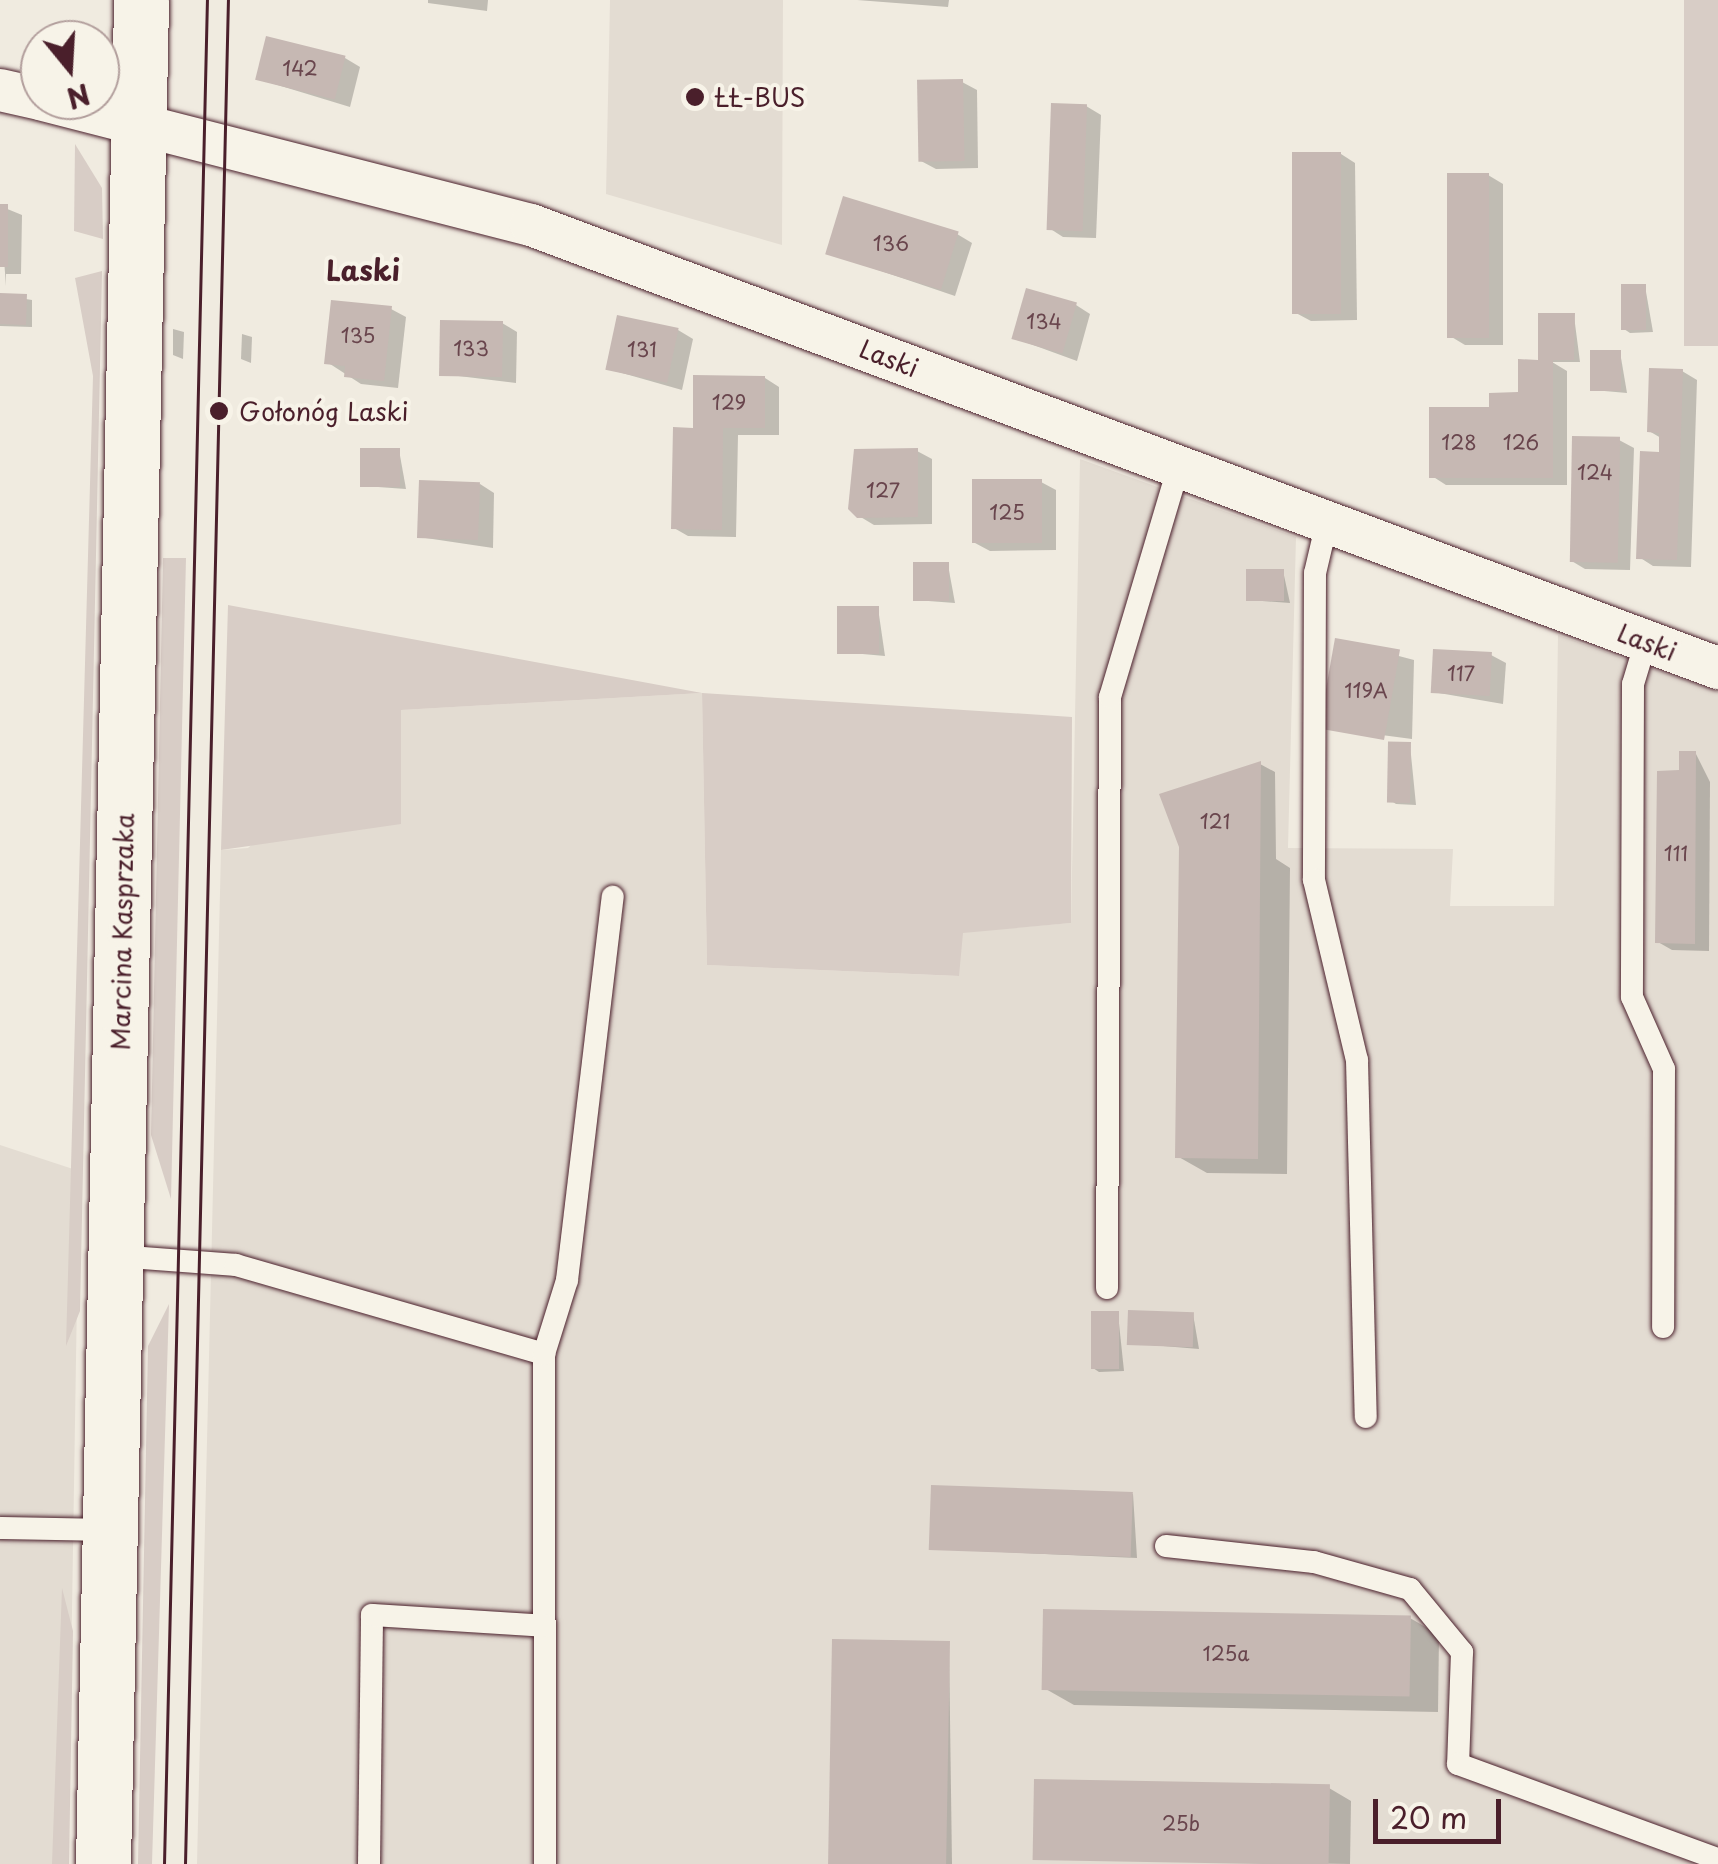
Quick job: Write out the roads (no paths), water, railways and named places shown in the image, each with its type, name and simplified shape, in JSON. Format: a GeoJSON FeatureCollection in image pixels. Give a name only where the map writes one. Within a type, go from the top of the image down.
{"type":"FeatureCollection","features":[{"type":"Feature","properties":{"kind":"street","name":"Marcina Kasprzaka"},"geometry":{"type":"LineString","coordinates":[[103,1864],[141,0]]}},
{"type":"Feature","properties":{"kind":"street","name":"Laski"},"geometry":{"type":"LineString","coordinates":[[120,118],[496,213],[1718,668]]}},
{"type":"Feature","properties":{"kind":"lane"},"geometry":{"type":"LineString","coordinates":[[1107,1288],[1110,698],[1179,466]]}},
{"type":"Feature","properties":{"kind":"lane"},"geometry":{"type":"LineString","coordinates":[[1327,522],[1315,573],[1314,880],[1357,1060],[1366,1417]]}},
{"type":"Feature","properties":{"kind":"lane"},"geometry":{"type":"LineString","coordinates":[[1646,641],[1632,684],[1632,997],[1664,1068],[1662,1326]]}},
{"type":"Feature","properties":{"kind":"lane"},"geometry":{"type":"LineString","coordinates":[[545,1864],[544,1354],[566,1280],[614,897]]}},
{"type":"Feature","properties":{"kind":"lane"},"geometry":{"type":"LineString","coordinates":[[117,1256],[236,1265],[544,1354]]}},
{"type":"Feature","properties":{"kind":"lane"},"geometry":{"type":"LineString","coordinates":[[0,1528],[111,1530]]}},
{"type":"Feature","properties":{"kind":"lane"},"geometry":{"type":"LineString","coordinates":[[1166,1546],[1314,1562],[1410,1589],[1462,1652],[1458,1764],[1718,1860]]}},
{"type":"Feature","properties":{"kind":"lane"},"geometry":{"type":"LineString","coordinates":[[369,1864],[372,1616],[545,1626]]}},
{"type":"Feature","properties":{"kind":"tram line"},"geometry":{"type":"LineString","coordinates":[[164,1864],[207,0]]}},
{"type":"Feature","properties":{"kind":"tram line"},"geometry":{"type":"LineString","coordinates":[[185,1864],[228,0]]}},
{"type":"Feature","properties":{"kind":"place","name":"ŁŁ-BUS"},"geometry":{"type":"Point","coordinates":[695,97]}},
{"type":"Feature","properties":{"kind":"place","name":"Gołonóg Laski"},"geometry":{"type":"Point","coordinates":[219,411]}},
{"type":"Feature","properties":{"kind":"district","name":"Laski"},"geometry":{"type":"Point","coordinates":[363,270]}}]}
